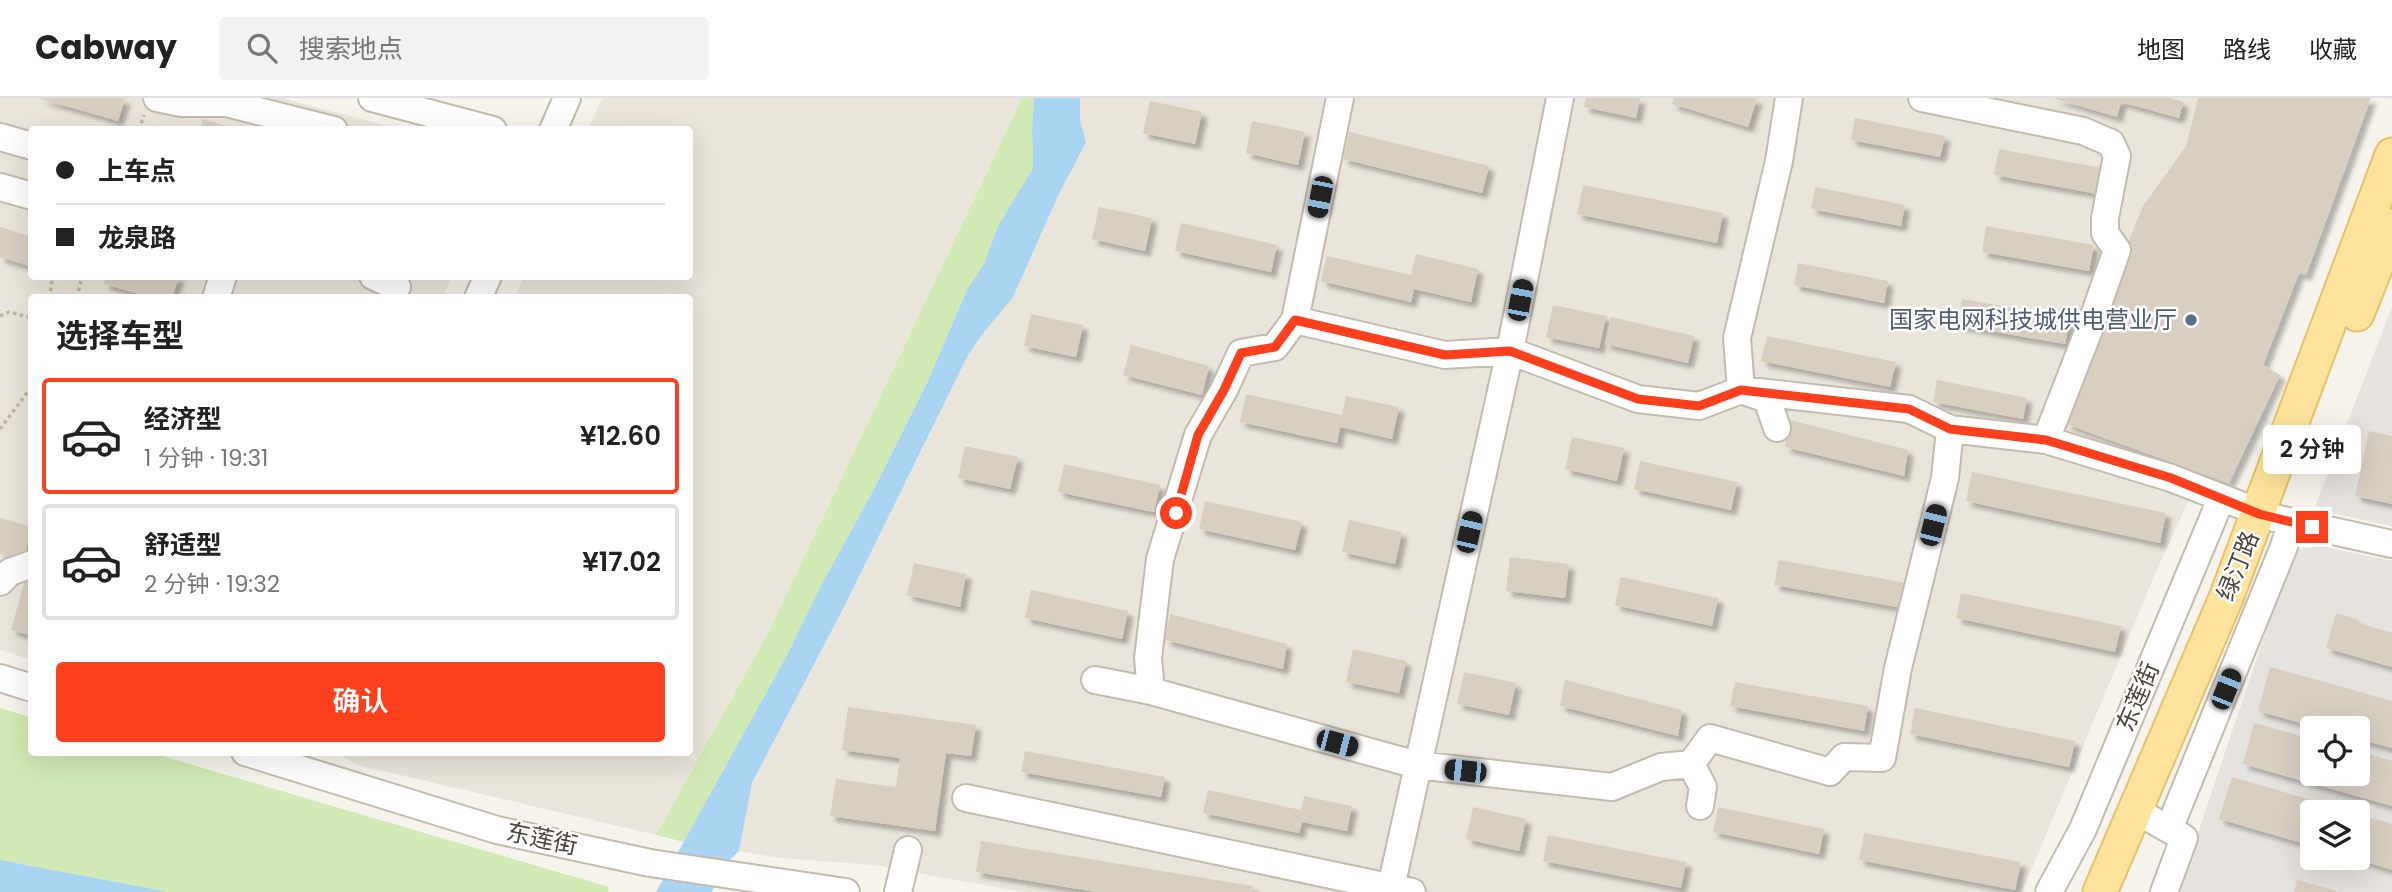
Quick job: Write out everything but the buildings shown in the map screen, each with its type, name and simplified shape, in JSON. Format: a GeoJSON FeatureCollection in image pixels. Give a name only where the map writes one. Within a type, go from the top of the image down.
{"type":"FeatureCollection","features":[{"type":"Feature","properties":{"kind":"main road","name":"绿汀路"},"geometry":{"type":"LineString","coordinates":[[2100,892],[2226,598],[2275,518],[2392,155]]}},
{"type":"Feature","properties":{"kind":"main road","name":"绿汀路"},"geometry":{"type":"LineString","coordinates":[[2119,892],[2159,823],[2275,518],[2392,226]]}},
{"type":"Feature","properties":{"kind":"street"},"geometry":{"type":"LineString","coordinates":[[157,98],[181,103],[226,103],[318,126]]}},
{"type":"Feature","properties":{"kind":"street"},"geometry":{"type":"LineString","coordinates":[[372,98],[478,126]]}},
{"type":"Feature","properties":{"kind":"street"},"geometry":{"type":"LineString","coordinates":[[555,126],[567,98]]}},
{"type":"Feature","properties":{"kind":"street"},"geometry":{"type":"LineString","coordinates":[[1151,691],[1148,658],[1160,559],[1198,435],[1224,390],[1241,353],[1275,347],[1295,320],[1340,98]]}},
{"type":"Feature","properties":{"kind":"street"},"geometry":{"type":"LineString","coordinates":[[966,798],[1398,891],[1417,765],[1510,351],[1560,98]]}},
{"type":"Feature","properties":{"kind":"street"},"geometry":{"type":"LineString","coordinates":[[1741,390],[1737,338],[1779,161],[1789,98]]}},
{"type":"Feature","properties":{"kind":"street"},"geometry":{"type":"LineString","coordinates":[[1922,98],[1975,104],[2083,131],[2111,143],[2117,156],[2105,218],[2105,233],[2116,250],[2090,327],[2046,440]]}},
{"type":"Feature","properties":{"kind":"street"},"geometry":{"type":"LineString","coordinates":[[0,137],[28,145]]}},
{"type":"Feature","properties":{"kind":"street"},"geometry":{"type":"LineString","coordinates":[[0,187],[28,196]]}},
{"type":"Feature","properties":{"kind":"street"},"geometry":{"type":"LineString","coordinates":[[1295,320],[1445,355],[1510,351],[1638,399],[1699,406],[1741,390],[1909,409],[1950,429],[2046,440],[2171,478],[2275,518],[2392,544]]}},
{"type":"Feature","properties":{"kind":"street"},"geometry":{"type":"LineString","coordinates":[[2046,440],[2047,387]]}},
{"type":"Feature","properties":{"kind":"street"},"geometry":{"type":"LineString","coordinates":[[1741,390],[1768,399],[1777,428]]}},
{"type":"Feature","properties":{"kind":"street"},"geometry":{"type":"LineString","coordinates":[[1691,764],[1710,738],[1830,772],[1844,757],[1882,758],[1898,668],[1945,478],[1950,429]]}},
{"type":"Feature","properties":{"kind":"street","name":"东莲街"},"geometry":{"type":"LineString","coordinates":[[2049,892],[2083,829],[2221,499]]}},
{"type":"Feature","properties":{"kind":"street"},"geometry":{"type":"LineString","coordinates":[[0,582],[10,572],[28,565]]}},
{"type":"Feature","properties":{"kind":"street"},"geometry":{"type":"LineString","coordinates":[[0,678],[28,687]]}},
{"type":"Feature","properties":{"kind":"street"},"geometry":{"type":"LineString","coordinates":[[1095,680],[1151,691],[1417,765],[1612,787],[1661,766],[1691,764]]}},
{"type":"Feature","properties":{"kind":"street","name":"东莲街"},"geometry":{"type":"LineString","coordinates":[[274,756],[497,830],[650,863],[846,892]]}},
{"type":"Feature","properties":{"kind":"street"},"geometry":{"type":"LineString","coordinates":[[1691,764],[1703,787],[1700,806]]}},
{"type":"Feature","properties":{"kind":"street"},"geometry":{"type":"LineString","coordinates":[[2159,823],[2184,838],[2164,892]]}},
{"type":"Feature","properties":{"kind":"street"},"geometry":{"type":"LineString","coordinates":[[898,892],[908,850]]}},
{"type":"Feature","properties":{"kind":"path"},"geometry":{"type":"LineString","coordinates":[[0,316],[9,312],[28,316]]}},
{"type":"Feature","properties":{"kind":"path"},"geometry":{"type":"LineString","coordinates":[[0,429],[28,391]]}},
{"type":"Feature","properties":{"kind":"shaded area"},"geometry":{"type":"Polygon","coordinates":[[[0,98],[281,98],[388,126],[28,126],[28,280],[451,280],[444,294],[28,294],[28,659],[0,650],[0,98]]]}},
{"type":"Feature","properties":{"kind":"shaded area"},"geometry":{"type":"Polygon","coordinates":[[[602,98],[1022,98],[769,631],[656,835],[358,765],[342,756],[693,756],[693,294],[516,294],[523,280],[693,280],[693,126],[589,126],[602,98]]]}},
{"type":"Feature","properties":{"kind":"shaded area"},"geometry":{"type":"Polygon","coordinates":[[[1080,98],[2198,98],[2186,146],[2143,206],[2066,424],[2201,473],[2156,572],[2022,892],[1022,892],[874,865],[780,858],[739,851],[752,783],[845,605],[967,357],[1013,297],[1058,196],[1086,142],[1080,120],[1080,98]]]}},
{"type":"Feature","properties":{"kind":"shaded area"},"geometry":{"type":"Polygon","coordinates":[[[2392,307],[2392,526],[2314,509],[2392,307]]]}},
{"type":"Feature","properties":{"kind":"shaded area"},"geometry":{"type":"Polygon","coordinates":[[[2316,545],[2392,561],[2392,892],[2178,892],[2293,551],[2316,545]]]}},
{"type":"Feature","properties":{"kind":"green space"},"geometry":{"type":"Polygon","coordinates":[[[1022,98],[1034,98],[1033,168],[998,226],[984,264],[967,290],[927,383],[786,657],[684,842],[656,835],[769,631],[1022,98]]]}},
{"type":"Feature","properties":{"kind":"green space"},"geometry":{"type":"Polygon","coordinates":[[[0,708],[28,716],[28,756],[162,756],[609,887],[608,892],[169,892],[0,860],[0,708]]]}},
{"type":"Feature","properties":{"kind":"water"},"geometry":{"type":"Polygon","coordinates":[[[1034,98],[1080,98],[1080,120],[1086,142],[1058,196],[1013,297],[967,357],[845,605],[752,783],[739,851],[721,868],[712,892],[656,892],[786,657],[873,491],[927,383],[967,290],[984,264],[998,226],[1033,168],[1034,98]]]}},
{"type":"Feature","properties":{"kind":"water"},"geometry":{"type":"Polygon","coordinates":[[[0,860],[169,892],[0,892],[0,860]]]}},
{"type":"Feature","properties":{"kind":"place","name":"国家电网科技城供电营业厅"},"geometry":{"type":"Point","coordinates":[2191,320]}},
{"type":"Feature","properties":{"kind":"route"},"geometry":{"type":"LineString","coordinates":[[1176,513],[1198,435],[1224,390],[1241,353],[1275,347],[1295,320],[1445,355],[1510,351],[1638,399],[1699,406],[1741,390],[1909,409],[1950,429],[2046,440],[2171,478],[2274,519],[2312,527]]}}]}
